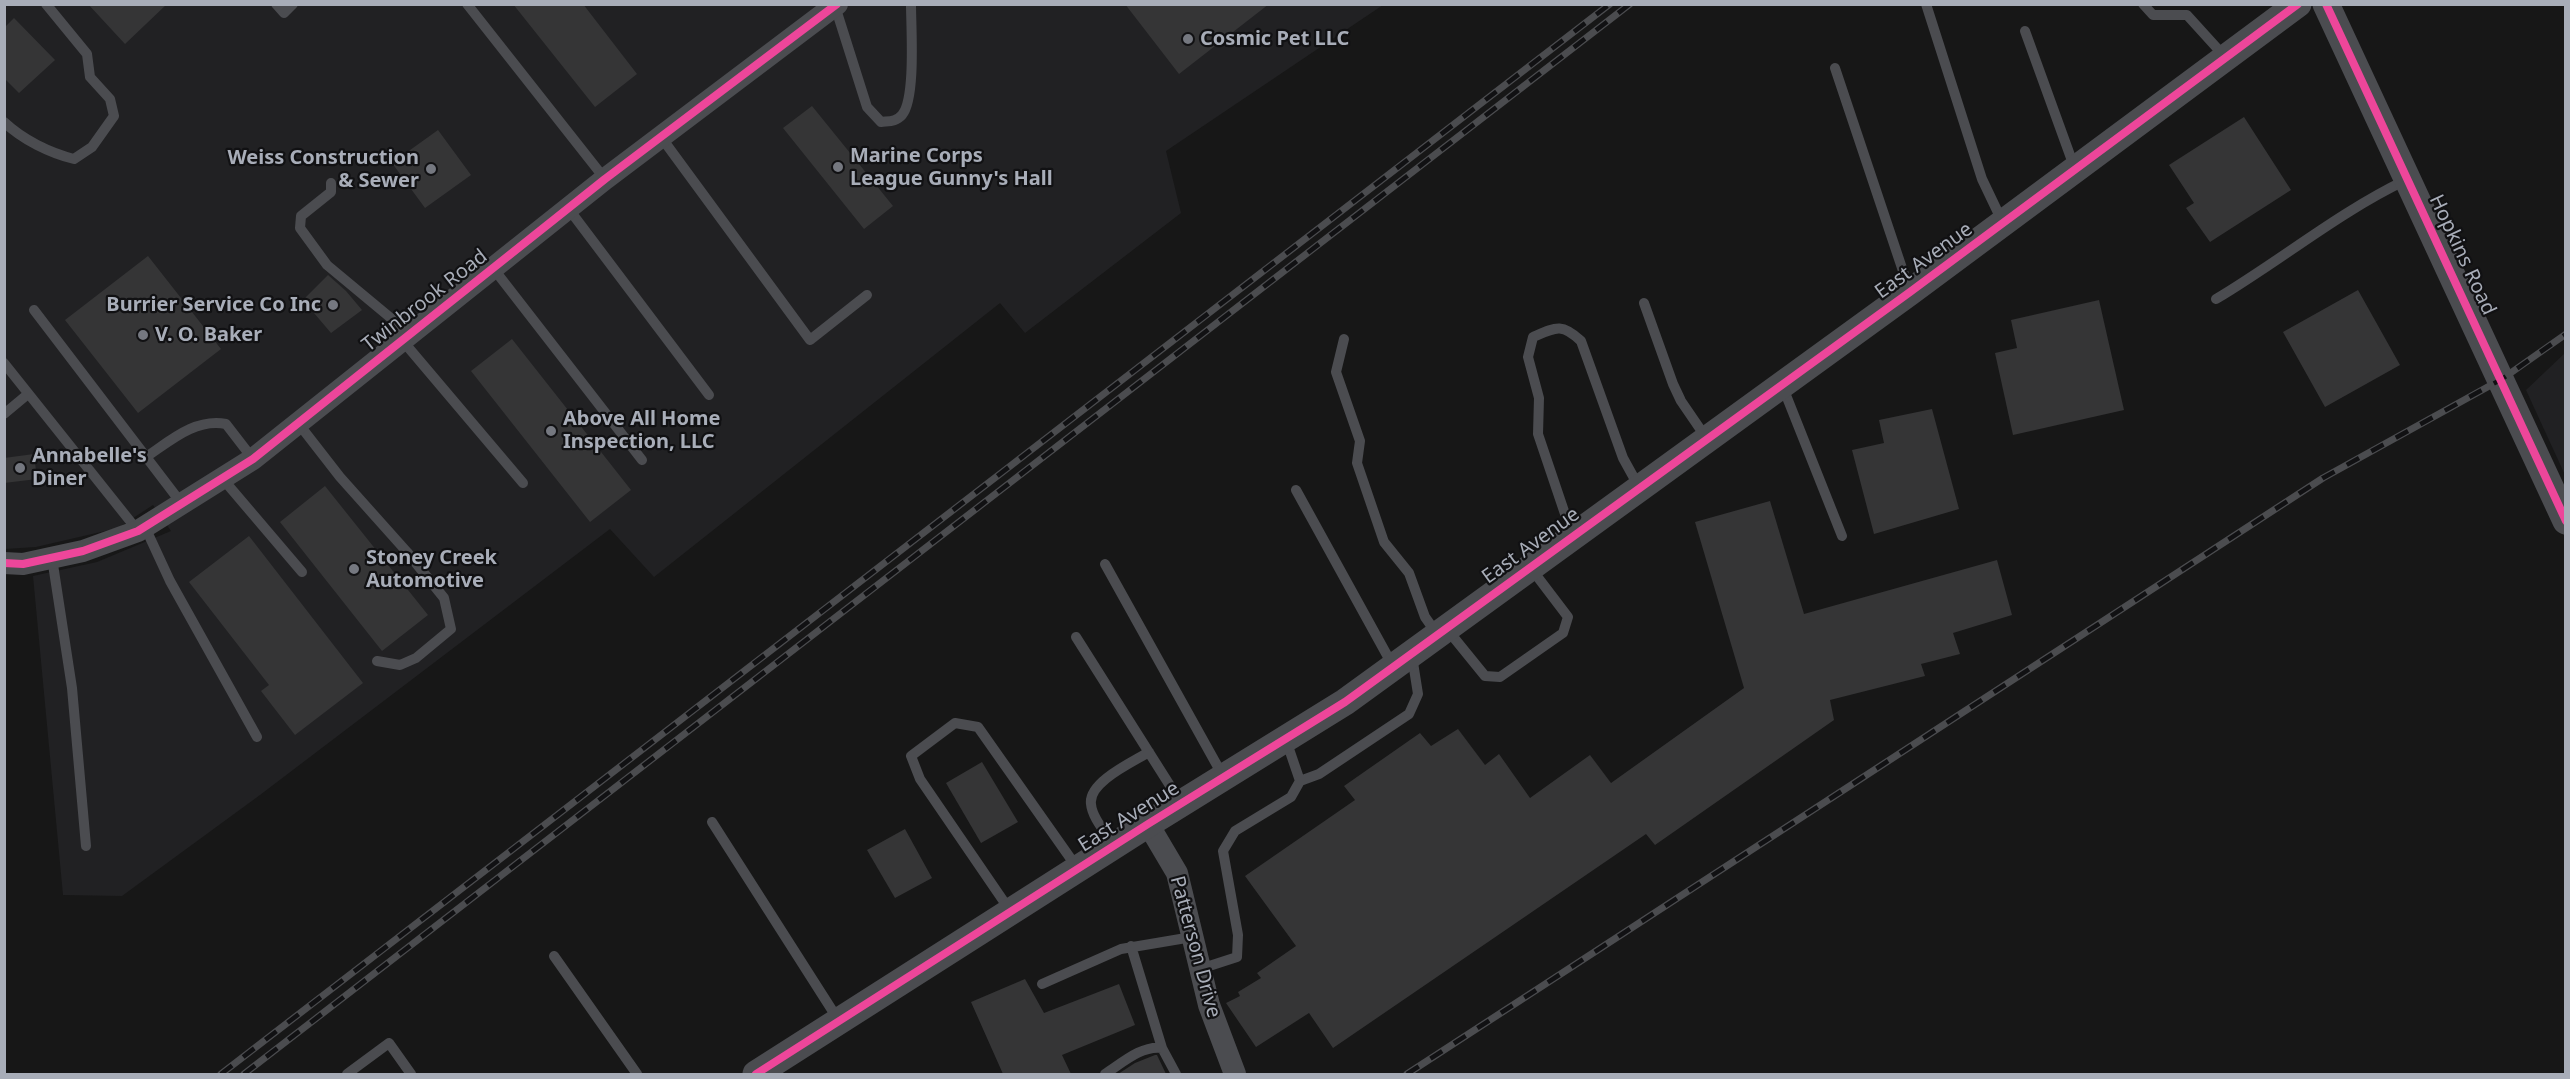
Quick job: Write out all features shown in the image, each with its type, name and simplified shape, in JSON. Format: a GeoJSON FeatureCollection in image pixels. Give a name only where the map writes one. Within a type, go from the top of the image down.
{"type":"FeatureCollection","features":[{"type":"Feature","properties":{"kind":"street","name":"East Avenue"},"geometry":{"type":"LineString","coordinates":[[756,1074],[1148,824],[1345,702],[2003,224],[2298,4]]}},
{"type":"Feature","properties":{"kind":"street","name":"Hopkins Road"},"geometry":{"type":"LineString","coordinates":[[2326,4],[2565,521]]}},
{"type":"Feature","properties":{"kind":"street","name":"Twinbrook Road"},"geometry":{"type":"LineString","coordinates":[[4,563],[23,564],[83,551],[141,529],[253,459],[605,179],[836,5]]}},
{"type":"Feature","properties":{"kind":"street","name":"Patterson Drive"},"geometry":{"type":"LineString","coordinates":[[1148,824],[1177,873],[1209,1005],[1235,1074]]}},
{"type":"Feature","properties":{"kind":"lane"},"geometry":{"type":"LineString","coordinates":[[4,122],[11,129],[54,154],[74,159],[92,147],[114,116],[110,99],[90,77],[87,54],[46,4]]}},
{"type":"Feature","properties":{"kind":"lane"},"geometry":{"type":"LineString","coordinates":[[276,4],[284,13],[293,4]]}},
{"type":"Feature","properties":{"kind":"lane"},"geometry":{"type":"LineString","coordinates":[[467,4],[605,179]]}},
{"type":"Feature","properties":{"kind":"lane"},"geometry":{"type":"LineString","coordinates":[[836,5],[867,107],[881,122],[894,121],[903,114],[911,84],[911,4]]}},
{"type":"Feature","properties":{"kind":"lane"},"geometry":{"type":"LineString","coordinates":[[1926,4],[1982,179],[2003,224]]}},
{"type":"Feature","properties":{"kind":"lane"},"geometry":{"type":"LineString","coordinates":[[2144,4],[2153,15],[2187,15],[2226,58]]}},
{"type":"Feature","properties":{"kind":"lane"},"geometry":{"type":"LineString","coordinates":[[2025,31],[2076,170]]}},
{"type":"Feature","properties":{"kind":"lane"},"geometry":{"type":"LineString","coordinates":[[1835,68],[1910,292]]}},
{"type":"Feature","properties":{"kind":"lane"},"geometry":{"type":"LineString","coordinates":[[661,137],[810,340],[867,295]]}},
{"type":"Feature","properties":{"kind":"lane"},"geometry":{"type":"LineString","coordinates":[[2216,299],[2258,274],[2371,197],[2408,179]]}},
{"type":"Feature","properties":{"kind":"lane"},"geometry":{"type":"LineString","coordinates":[[331,183],[331,192],[301,216],[300,228],[327,265],[336,270],[406,337],[523,483]]}},
{"type":"Feature","properties":{"kind":"lane"},"geometry":{"type":"LineString","coordinates":[[568,208],[709,395]]}},
{"type":"Feature","properties":{"kind":"lane"},"geometry":{"type":"LineString","coordinates":[[493,268],[642,460]]}},
{"type":"Feature","properties":{"kind":"lane"},"geometry":{"type":"LineString","coordinates":[[1644,303],[1673,384],[1707,439]]}},
{"type":"Feature","properties":{"kind":"lane"},"geometry":{"type":"LineString","coordinates":[[34,310],[182,504]]}},
{"type":"Feature","properties":{"kind":"lane"},"geometry":{"type":"LineString","coordinates":[[1578,532],[1565,514],[1538,434],[1539,398],[1528,357],[1533,337],[1556,327],[1569,330],[1581,341],[1623,458],[1639,487]]}},
{"type":"Feature","properties":{"kind":"lane"},"geometry":{"type":"LineString","coordinates":[[1344,339],[1336,372],[1360,441],[1357,463],[1384,542],[1409,573],[1425,617],[1442,631],[1485,676],[1500,677],[1563,633],[1568,617],[1530,567]]}},
{"type":"Feature","properties":{"kind":"lane"},"geometry":{"type":"LineString","coordinates":[[4,363],[141,529],[257,737]]}},
{"type":"Feature","properties":{"kind":"lane"},"geometry":{"type":"LineString","coordinates":[[1782,385],[1842,536]]}},
{"type":"Feature","properties":{"kind":"lane"},"geometry":{"type":"LineString","coordinates":[[4,414],[28,394]]}},
{"type":"Feature","properties":{"kind":"lane"},"geometry":{"type":"LineString","coordinates":[[146,457],[187,429],[218,422],[226,424],[253,459]]}},
{"type":"Feature","properties":{"kind":"lane"},"geometry":{"type":"LineString","coordinates":[[298,423],[340,477],[407,552],[444,598],[451,629],[416,658],[400,665],[377,662]]}},
{"type":"Feature","properties":{"kind":"lane"},"geometry":{"type":"LineString","coordinates":[[222,478],[302,572]]}},
{"type":"Feature","properties":{"kind":"lane"},"geometry":{"type":"LineString","coordinates":[[1200,969],[1237,957],[1238,935],[1223,851],[1235,831],[1291,797],[1300,781],[1319,774],[1409,714],[1418,694],[1403,659],[1296,490]]}},
{"type":"Feature","properties":{"kind":"lane"},"geometry":{"type":"LineString","coordinates":[[52,558],[72,688],[86,846]]}},
{"type":"Feature","properties":{"kind":"lane"},"geometry":{"type":"LineString","coordinates":[[1105,564],[1224,777]]}},
{"type":"Feature","properties":{"kind":"lane"},"geometry":{"type":"LineString","coordinates":[[1076,637],[1182,803]]}},
{"type":"Feature","properties":{"kind":"lane"},"geometry":{"type":"LineString","coordinates":[[1011,912],[920,779],[911,756],[955,723],[978,727],[1078,869]]}},
{"type":"Feature","properties":{"kind":"lane"},"geometry":{"type":"LineString","coordinates":[[1286,739],[1300,781]]}},
{"type":"Feature","properties":{"kind":"lane"},"geometry":{"type":"LineString","coordinates":[[1114,846],[1090,803],[1093,793],[1099,783],[1149,752]]}},
{"type":"Feature","properties":{"kind":"lane"},"geometry":{"type":"LineString","coordinates":[[712,822],[839,1022]]}},
{"type":"Feature","properties":{"kind":"lane"},"geometry":{"type":"LineString","coordinates":[[1042,984],[1131,946],[1192,937]]}},
{"type":"Feature","properties":{"kind":"lane"},"geometry":{"type":"LineString","coordinates":[[1131,946],[1162,1048],[1176,1074]]}},
{"type":"Feature","properties":{"kind":"lane"},"geometry":{"type":"LineString","coordinates":[[554,956],[637,1074]]}},
{"type":"Feature","properties":{"kind":"lane"},"geometry":{"type":"LineString","coordinates":[[347,1074],[389,1043],[411,1074]]}},
{"type":"Feature","properties":{"kind":"lane"},"geometry":{"type":"LineString","coordinates":[[1105,1074],[1145,1049],[1162,1048]]}},
{"type":"Feature","properties":{"kind":"shaded area"},"geometry":{"type":"Polygon","coordinates":[[[5,5],[1383,5],[1166,151],[1181,213],[1025,333],[1000,303],[654,577],[610,529],[260,795],[122,896],[63,895],[33,576],[97,562],[171,531],[153,505],[118,528],[36,547],[5,549],[5,5]]]}},
{"type":"Feature","properties":{"kind":"shaded area"},"geometry":{"type":"Polygon","coordinates":[[[2565,353],[2565,475],[2526,390],[2565,353]]]}},
{"type":"Feature","properties":{"kind":"building"},"geometry":{"type":"Polygon","coordinates":[[[88,4],[167,4],[125,44],[88,4]]]}},
{"type":"Feature","properties":{"kind":"building"},"geometry":{"type":"Polygon","coordinates":[[[513,4],[583,4],[637,74],[595,107],[513,4]]]}},
{"type":"Feature","properties":{"kind":"building","name":"Cosmic Pet LLC"},"geometry":{"type":"Polygon","coordinates":[[[1125,4],[1269,4],[1179,74],[1125,4]]]}},
{"type":"Feature","properties":{"kind":"building"},"geometry":{"type":"Polygon","coordinates":[[[14,18],[55,60],[19,93],[4,78],[4,28],[14,18]]]}},
{"type":"Feature","properties":{"kind":"building","name":"Marine Corps League Gunny's Hall"},"geometry":{"type":"Polygon","coordinates":[[[812,106],[893,206],[864,229],[783,128],[812,106]]]}},
{"type":"Feature","properties":{"kind":"building"},"geometry":{"type":"Polygon","coordinates":[[[2244,117],[2291,190],[2210,242],[2186,208],[2194,203],[2169,165],[2244,117]]]}},
{"type":"Feature","properties":{"kind":"building","name":"Weiss Construction & Sewer"},"geometry":{"type":"Polygon","coordinates":[[[438,130],[471,175],[425,208],[392,163],[438,130]]]}},
{"type":"Feature","properties":{"kind":"building","name":"V. O. Baker"},"geometry":{"type":"Polygon","coordinates":[[[148,256],[221,349],[138,413],[65,320],[148,256]]]}},
{"type":"Feature","properties":{"kind":"building","name":"Burrier Service Co Inc"},"geometry":{"type":"Polygon","coordinates":[[[328,275],[362,310],[331,333],[303,300],[328,275]]]}},
{"type":"Feature","properties":{"kind":"building"},"geometry":{"type":"Polygon","coordinates":[[[2358,290],[2400,365],[2325,407],[2283,332],[2358,290]]]}},
{"type":"Feature","properties":{"kind":"building"},"geometry":{"type":"Polygon","coordinates":[[[2099,300],[2124,410],[2013,435],[1995,353],[2017,348],[2011,320],[2099,300]]]}},
{"type":"Feature","properties":{"kind":"building","name":"Above All Home Inspection, LLC"},"geometry":{"type":"Polygon","coordinates":[[[512,339],[631,490],[590,522],[471,371],[512,339]]]}},
{"type":"Feature","properties":{"kind":"building"},"geometry":{"type":"Polygon","coordinates":[[[1932,409],[1959,509],[1874,534],[1852,450],[1884,443],[1879,420],[1932,409]]]}},
{"type":"Feature","properties":{"kind":"building","name":"Annabelle's Diner"},"geometry":{"type":"Polygon","coordinates":[[[34,454],[37,479],[4,483],[4,458],[34,454]]]}},
{"type":"Feature","properties":{"kind":"building","name":"Stoney Creek Automotive"},"geometry":{"type":"Polygon","coordinates":[[[325,486],[428,615],[382,651],[280,522],[325,486]]]}},
{"type":"Feature","properties":{"kind":"building"},"geometry":{"type":"Polygon","coordinates":[[[1770,501],[1804,614],[1997,560],[2012,615],[1953,633],[1960,654],[1921,664],[1925,676],[1830,700],[1834,720],[1655,845],[1646,834],[1333,1048],[1309,1013],[1256,1047],[1226,1003],[1240,996],[1238,992],[1261,978],[1257,973],[1296,946],[1245,876],[1355,800],[1344,786],[1420,733],[1431,746],[1458,729],[1485,765],[1499,754],[1530,798],[1590,755],[1611,783],[1744,688],[1695,522],[1770,501]]]}},
{"type":"Feature","properties":{"kind":"building"},"geometry":{"type":"Polygon","coordinates":[[[249,536],[363,683],[295,735],[261,691],[269,685],[189,582],[249,536]]]}},
{"type":"Feature","properties":{"kind":"building"},"geometry":{"type":"Polygon","coordinates":[[[982,762],[1018,822],[981,843],[946,783],[982,762]]]}},
{"type":"Feature","properties":{"kind":"building"},"geometry":{"type":"Polygon","coordinates":[[[905,829],[932,878],[895,898],[867,850],[905,829]]]}},
{"type":"Feature","properties":{"kind":"building"},"geometry":{"type":"Polygon","coordinates":[[[1025,979],[1044,1013],[1119,984],[1135,1025],[1062,1055],[1071,1074],[1003,1074],[971,1002],[1025,979]]]}},
{"type":"Feature","properties":{"kind":"building"},"geometry":{"type":"Polygon","coordinates":[[[1155,1055],[1166,1074],[1118,1074],[1135,1063],[1155,1055]]]}},
{"type":"Feature","properties":{"kind":"railway"},"geometry":{"type":"LineString","coordinates":[[221,1074],[1610,4]]}},
{"type":"Feature","properties":{"kind":"railway"},"geometry":{"type":"LineString","coordinates":[[244,1074],[1630,4]]}},
{"type":"Feature","properties":{"kind":"railway"},"geometry":{"type":"LineString","coordinates":[[1407,1074],[2323,478],[2502,379],[2566,334]]}},
{"type":"Feature","properties":{"kind":"cycle path"},"geometry":{"type":"LineString","coordinates":[[4,563],[23,564],[83,551],[138,531],[253,459],[605,179],[837,4]]}},
{"type":"Feature","properties":{"kind":"cycle path"},"geometry":{"type":"LineString","coordinates":[[756,1074],[1148,824],[1345,702],[1910,292],[2298,4]]}},
{"type":"Feature","properties":{"kind":"cycle path"},"geometry":{"type":"LineString","coordinates":[[2326,4],[2566,521]]}},
{"type":"Feature","properties":{"kind":"place","name":"Cosmic Pet LLC"},"geometry":{"type":"Point","coordinates":[1188,39]}},
{"type":"Feature","properties":{"kind":"place","name":"Marine Corps League Gunny's Hall"},"geometry":{"type":"Point","coordinates":[838,167]}},
{"type":"Feature","properties":{"kind":"place","name":"Weiss Construction & Sewer"},"geometry":{"type":"Point","coordinates":[431,169]}},
{"type":"Feature","properties":{"kind":"place","name":"Burrier Service Co Inc"},"geometry":{"type":"Point","coordinates":[333,305]}},
{"type":"Feature","properties":{"kind":"place","name":"V. O. Baker"},"geometry":{"type":"Point","coordinates":[143,335]}},
{"type":"Feature","properties":{"kind":"place","name":"Above All Home Inspection, LLC"},"geometry":{"type":"Point","coordinates":[551,431]}},
{"type":"Feature","properties":{"kind":"place","name":"Annabelle's Diner"},"geometry":{"type":"Point","coordinates":[20,468]}},
{"type":"Feature","properties":{"kind":"place","name":"Stoney Creek Automotive"},"geometry":{"type":"Point","coordinates":[354,569]}}]}
